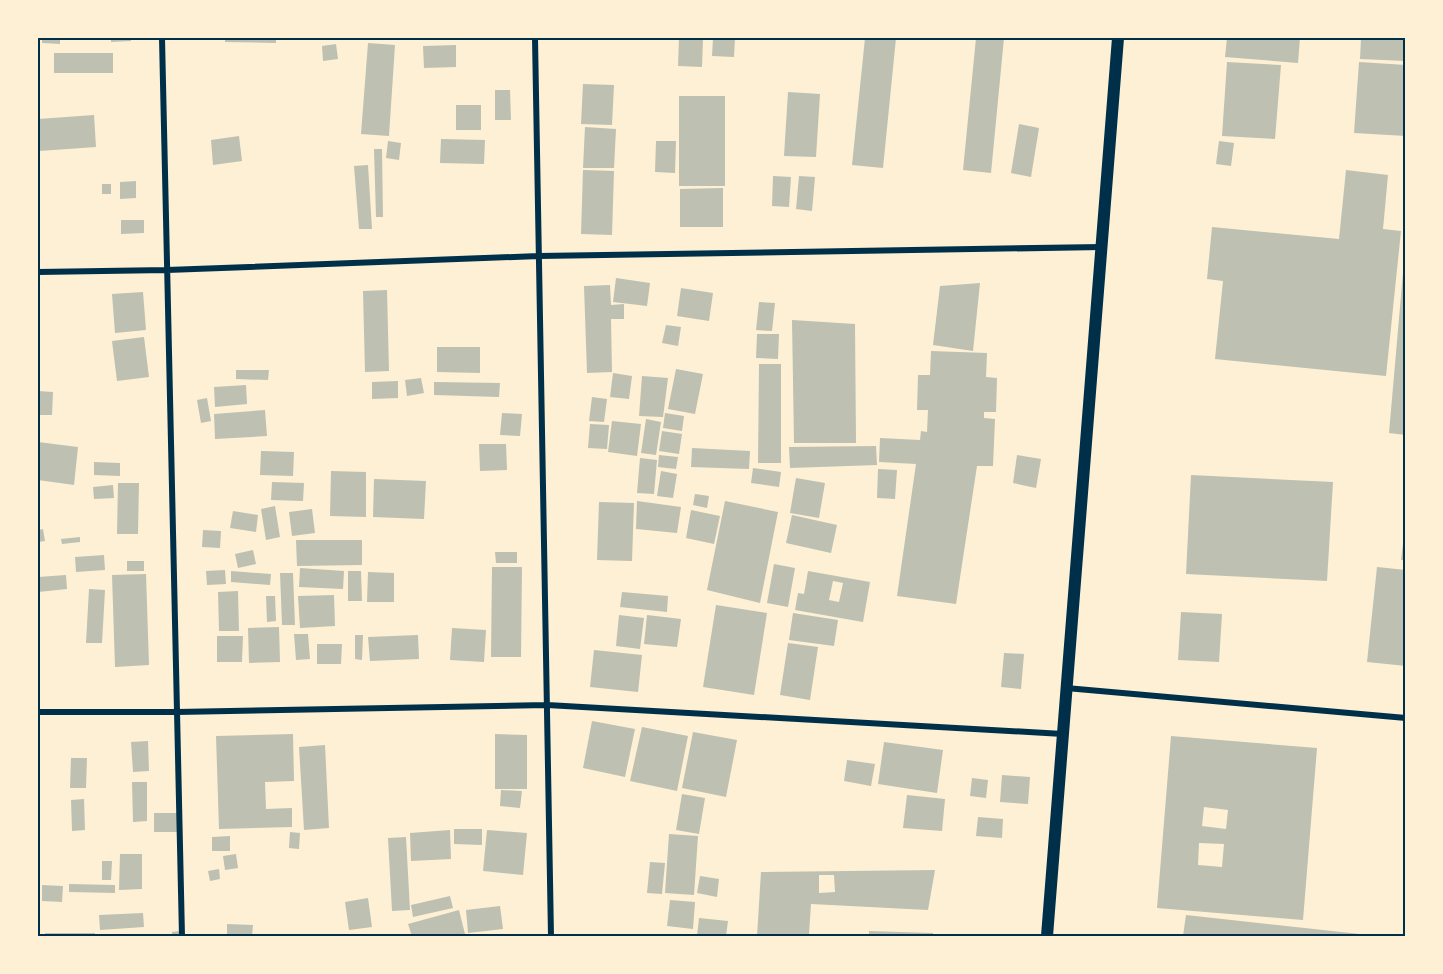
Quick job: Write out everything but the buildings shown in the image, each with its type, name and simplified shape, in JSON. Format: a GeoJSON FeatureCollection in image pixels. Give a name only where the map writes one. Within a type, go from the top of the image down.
{"type":"FeatureCollection","features":[{"type":"Feature","properties":{"kind":"main road"},"geometry":{"type":"LineString","coordinates":[[1047,936],[1118,38]]}},
{"type":"Feature","properties":{"kind":"street"},"geometry":{"type":"LineString","coordinates":[[162,38],[182,936]]}},
{"type":"Feature","properties":{"kind":"street"},"geometry":{"type":"LineString","coordinates":[[535,38],[551,936]]}},
{"type":"Feature","properties":{"kind":"street"},"geometry":{"type":"LineString","coordinates":[[38,272],[167,270],[539,256],[1102,247]]}},
{"type":"Feature","properties":{"kind":"street"},"geometry":{"type":"LineString","coordinates":[[1066,688],[1406,718]]}},
{"type":"Feature","properties":{"kind":"street"},"geometry":{"type":"LineString","coordinates":[[38,712],[177,712],[547,705],[1063,734]]}}]}
